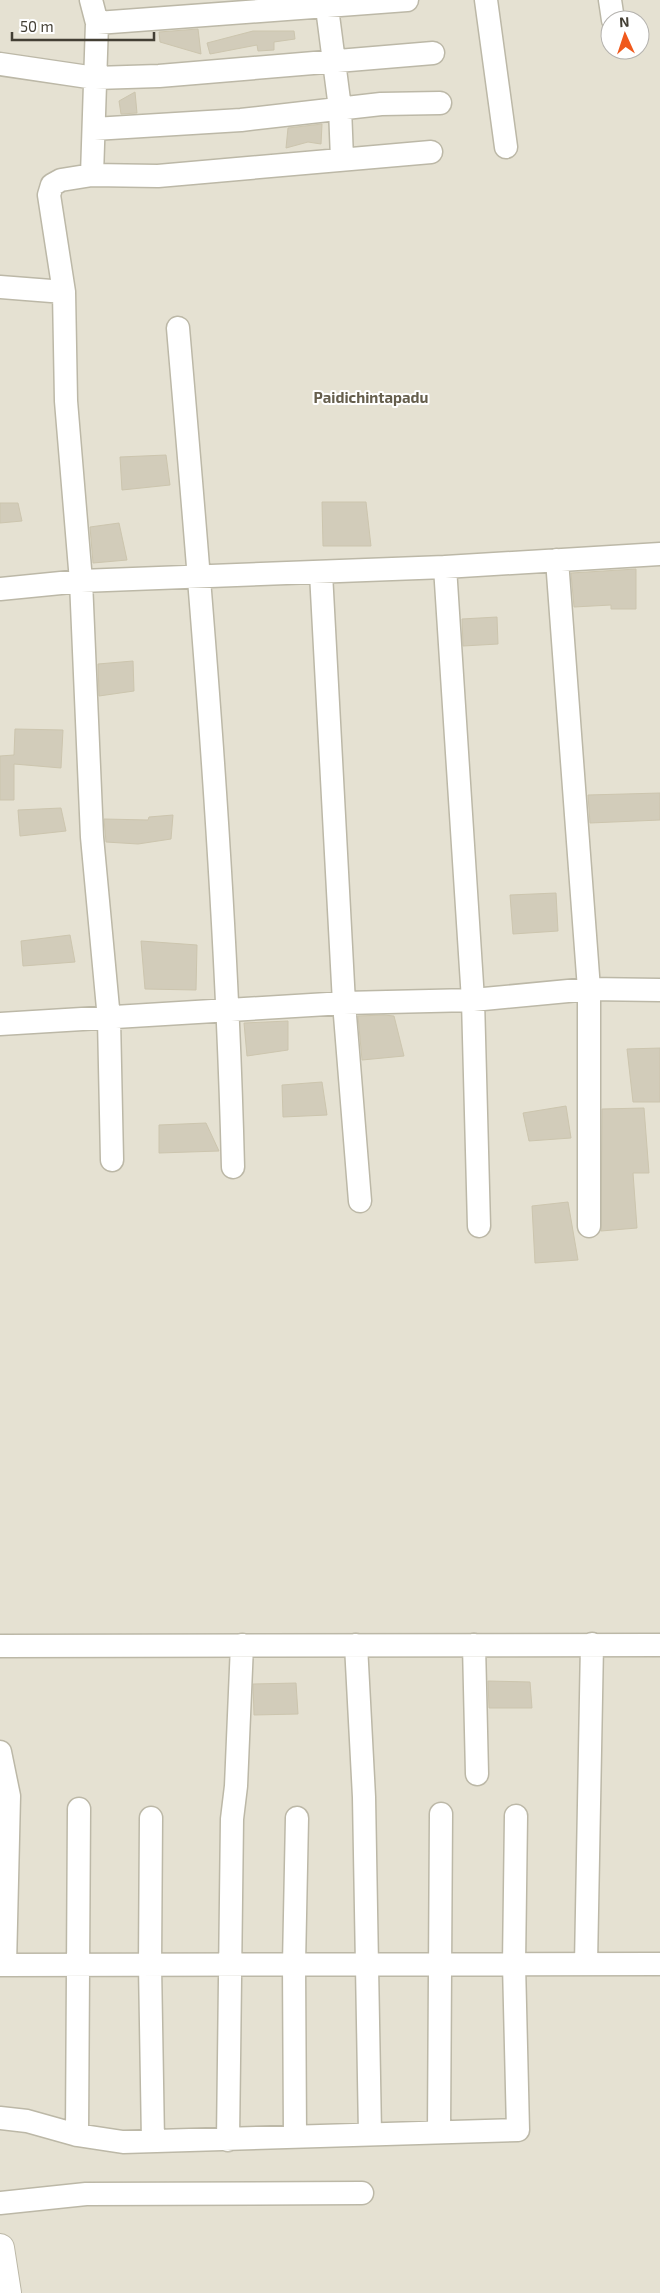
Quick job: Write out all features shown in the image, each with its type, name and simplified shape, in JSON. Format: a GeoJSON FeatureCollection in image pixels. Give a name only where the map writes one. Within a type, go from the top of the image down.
{"type":"FeatureCollection","features":[{"type":"Feature","properties":{"kind":"street"},"geometry":{"type":"LineString","coordinates":[[92,0],[97,23],[92,175]]}},
{"type":"Feature","properties":{"kind":"street"},"geometry":{"type":"LineString","coordinates":[[97,23],[327,4],[407,0]]}},
{"type":"Feature","properties":{"kind":"street"},"geometry":{"type":"LineString","coordinates":[[486,0],[506,147]]}},
{"type":"Feature","properties":{"kind":"street"},"geometry":{"type":"LineString","coordinates":[[327,4],[340,108],[342,158]]}},
{"type":"Feature","properties":{"kind":"street"},"geometry":{"type":"LineString","coordinates":[[0,64],[95,78],[159,76],[433,53]]}},
{"type":"Feature","properties":{"kind":"street"},"geometry":{"type":"LineString","coordinates":[[94,129],[241,120],[340,108],[440,103]]}},
{"type":"Feature","properties":{"kind":"street"},"geometry":{"type":"LineString","coordinates":[[112,1160],[109,1018],[92,837],[80,582],[66,401],[64,292],[49,195],[52,185],[61,180],[92,175],[158,176],[241,170],[342,158],[432,152]]}},
{"type":"Feature","properties":{"kind":"street"},"geometry":{"type":"LineString","coordinates":[[0,287],[64,292]]}},
{"type":"Feature","properties":{"kind":"street"},"geometry":{"type":"LineString","coordinates":[[178,328],[199,578],[229,1011],[233,1167]]}},
{"type":"Feature","properties":{"kind":"street"},"geometry":{"type":"LineString","coordinates":[[0,589],[80,582],[321,573],[660,554]]}},
{"type":"Feature","properties":{"kind":"street"},"geometry":{"type":"LineString","coordinates":[[557,560],[590,989],[589,1226]]}},
{"type":"Feature","properties":{"kind":"street"},"geometry":{"type":"LineString","coordinates":[[445,567],[473,1000],[479,1226]]}},
{"type":"Feature","properties":{"kind":"street"},"geometry":{"type":"LineString","coordinates":[[321,573],[344,1003],[360,1201]]}},
{"type":"Feature","properties":{"kind":"street"},"geometry":{"type":"LineString","coordinates":[[0,1024],[344,1003],[473,1000],[590,989],[660,990]]}},
{"type":"Feature","properties":{"kind":"street"},"geometry":{"type":"LineString","coordinates":[[586,1964],[592,1644]]}},
{"type":"Feature","properties":{"kind":"street"},"geometry":{"type":"LineString","coordinates":[[228,2140],[232,1819],[236,1786],[242,1645]]}},
{"type":"Feature","properties":{"kind":"street"},"geometry":{"type":"LineString","coordinates":[[356,1645],[364,1797],[370,2134]]}},
{"type":"Feature","properties":{"kind":"street"},"geometry":{"type":"LineString","coordinates":[[474,1645],[477,1774]]}},
{"type":"Feature","properties":{"kind":"street"},"geometry":{"type":"LineString","coordinates":[[0,1646],[660,1645]]}},
{"type":"Feature","properties":{"kind":"street"},"geometry":{"type":"LineString","coordinates":[[0,1752],[9,1796],[2,1965],[660,1964]]}},
{"type":"Feature","properties":{"kind":"street"},"geometry":{"type":"LineString","coordinates":[[77,2135],[79,1809]]}},
{"type":"Feature","properties":{"kind":"street"},"geometry":{"type":"LineString","coordinates":[[439,2132],[441,1814]]}},
{"type":"Feature","properties":{"kind":"street"},"geometry":{"type":"LineString","coordinates":[[0,2118],[27,2121],[77,2135],[123,2142],[518,2130],[514,1964],[516,1816]]}},
{"type":"Feature","properties":{"kind":"street"},"geometry":{"type":"LineString","coordinates":[[151,1818],[150,1964],[153,2141]]}},
{"type":"Feature","properties":{"kind":"street"},"geometry":{"type":"LineString","coordinates":[[295,2136],[294,1964],[297,1818]]}},
{"type":"Feature","properties":{"kind":"street"},"geometry":{"type":"LineString","coordinates":[[0,2202],[86,2194],[362,2193]]}},
{"type":"Feature","properties":{"kind":"street"},"geometry":{"type":"LineString","coordinates":[[0,2248],[7,2293]]}},
{"type":"Feature","properties":{"kind":"shaded area"},"geometry":{"type":"Polygon","coordinates":[[[0,0],[660,0],[660,2293],[0,2293],[0,0]]]}},
{"type":"Feature","properties":{"kind":"building"},"geometry":{"type":"Polygon","coordinates":[[[198,29],[201,54],[160,42],[159,32],[198,29]]]}},
{"type":"Feature","properties":{"kind":"building"},"geometry":{"type":"Polygon","coordinates":[[[253,31],[294,31],[295,39],[274,42],[274,50],[258,51],[257,45],[210,54],[207,43],[253,31]]]}},
{"type":"Feature","properties":{"kind":"building"},"geometry":{"type":"Polygon","coordinates":[[[135,92],[137,113],[121,114],[119,101],[135,92]]]}},
{"type":"Feature","properties":{"kind":"building"},"geometry":{"type":"Polygon","coordinates":[[[322,124],[321,144],[308,142],[286,148],[288,128],[322,124]]]}},
{"type":"Feature","properties":{"kind":"building"},"geometry":{"type":"Polygon","coordinates":[[[166,455],[170,485],[122,490],[120,457],[166,455]]]}},
{"type":"Feature","properties":{"kind":"building"},"geometry":{"type":"Polygon","coordinates":[[[322,502],[366,502],[371,546],[323,546],[322,502]]]}},
{"type":"Feature","properties":{"kind":"building"},"geometry":{"type":"Polygon","coordinates":[[[0,503],[18,503],[22,521],[0,523],[0,503]]]}},
{"type":"Feature","properties":{"kind":"building"},"geometry":{"type":"Polygon","coordinates":[[[119,523],[127,560],[93,563],[90,527],[119,523]]]}},
{"type":"Feature","properties":{"kind":"building"},"geometry":{"type":"Polygon","coordinates":[[[636,569],[636,609],[611,609],[611,605],[574,607],[571,573],[636,569]]]}},
{"type":"Feature","properties":{"kind":"building"},"geometry":{"type":"Polygon","coordinates":[[[497,617],[498,644],[463,646],[462,619],[497,617]]]}},
{"type":"Feature","properties":{"kind":"building"},"geometry":{"type":"Polygon","coordinates":[[[133,661],[134,691],[99,696],[98,664],[133,661]]]}},
{"type":"Feature","properties":{"kind":"building"},"geometry":{"type":"Polygon","coordinates":[[[15,729],[63,730],[61,768],[14,764],[14,800],[0,800],[0,756],[14,755],[15,729]]]}},
{"type":"Feature","properties":{"kind":"building"},"geometry":{"type":"Polygon","coordinates":[[[660,793],[660,820],[590,823],[588,795],[660,793]]]}},
{"type":"Feature","properties":{"kind":"building"},"geometry":{"type":"Polygon","coordinates":[[[61,808],[66,831],[20,836],[18,810],[61,808]]]}},
{"type":"Feature","properties":{"kind":"building"},"geometry":{"type":"Polygon","coordinates":[[[173,815],[171,839],[138,844],[106,842],[104,819],[148,820],[149,817],[173,815]]]}},
{"type":"Feature","properties":{"kind":"building"},"geometry":{"type":"Polygon","coordinates":[[[556,893],[558,931],[513,934],[510,895],[556,893]]]}},
{"type":"Feature","properties":{"kind":"building"},"geometry":{"type":"Polygon","coordinates":[[[70,935],[75,962],[23,966],[21,941],[70,935]]]}},
{"type":"Feature","properties":{"kind":"building"},"geometry":{"type":"Polygon","coordinates":[[[141,941],[197,945],[196,990],[145,989],[141,941]]]}},
{"type":"Feature","properties":{"kind":"building"},"geometry":{"type":"Polygon","coordinates":[[[358,1016],[394,1016],[404,1056],[362,1060],[358,1016]]]}},
{"type":"Feature","properties":{"kind":"building"},"geometry":{"type":"Polygon","coordinates":[[[288,1021],[288,1050],[247,1056],[244,1023],[288,1021]]]}},
{"type":"Feature","properties":{"kind":"building"},"geometry":{"type":"Polygon","coordinates":[[[660,1048],[660,1102],[633,1102],[627,1049],[660,1048]]]}},
{"type":"Feature","properties":{"kind":"building"},"geometry":{"type":"Polygon","coordinates":[[[322,1082],[327,1115],[283,1117],[282,1085],[322,1082]]]}},
{"type":"Feature","properties":{"kind":"building"},"geometry":{"type":"Polygon","coordinates":[[[566,1106],[571,1138],[529,1141],[523,1113],[566,1106]]]}},
{"type":"Feature","properties":{"kind":"building"},"geometry":{"type":"Polygon","coordinates":[[[644,1108],[649,1173],[633,1173],[637,1228],[601,1231],[602,1109],[644,1108]]]}},
{"type":"Feature","properties":{"kind":"building"},"geometry":{"type":"Polygon","coordinates":[[[206,1123],[219,1151],[159,1153],[159,1125],[206,1123]]]}},
{"type":"Feature","properties":{"kind":"building"},"geometry":{"type":"Polygon","coordinates":[[[568,1202],[578,1260],[535,1263],[532,1206],[568,1202]]]}},
{"type":"Feature","properties":{"kind":"building"},"geometry":{"type":"Polygon","coordinates":[[[488,1681],[530,1682],[532,1708],[489,1708],[488,1681]]]}},
{"type":"Feature","properties":{"kind":"building"},"geometry":{"type":"Polygon","coordinates":[[[296,1683],[298,1714],[254,1715],[253,1684],[296,1683]]]}},
{"type":"Feature","properties":{"kind":"district","name":"Paidichintapadu"},"geometry":{"type":"Point","coordinates":[371,397]}}]}
